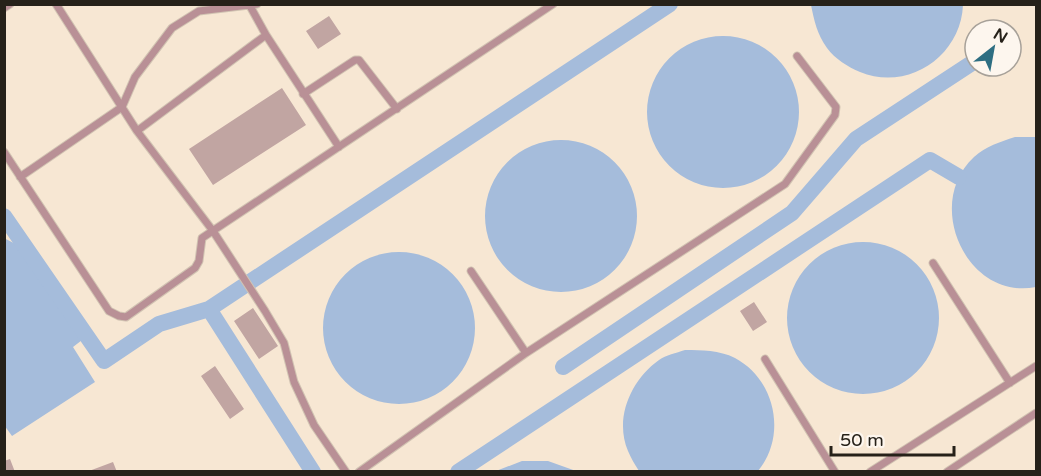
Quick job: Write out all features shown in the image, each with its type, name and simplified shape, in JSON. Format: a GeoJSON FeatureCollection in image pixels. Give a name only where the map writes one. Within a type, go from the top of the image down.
{"type":"FeatureCollection","features":[{"type":"Feature","properties":{"kind":"lane"},"geometry":{"type":"LineString","coordinates":[[4,8],[10,4]]}},
{"type":"Feature","properties":{"kind":"lane"},"geometry":{"type":"LineString","coordinates":[[56,4],[138,131],[239,268],[284,343],[294,382],[314,425],[346,471]]}},
{"type":"Feature","properties":{"kind":"lane"},"geometry":{"type":"LineString","coordinates":[[4,152],[109,311],[126,317],[195,268],[199,261],[201,240],[213,231],[553,4]]}},
{"type":"Feature","properties":{"kind":"lane"},"geometry":{"type":"LineString","coordinates":[[20,177],[122,107],[135,77],[172,28],[199,11],[254,5],[266,35],[339,147]]}},
{"type":"Feature","properties":{"kind":"lane"},"geometry":{"type":"LineString","coordinates":[[138,131],[266,35]]}},
{"type":"Feature","properties":{"kind":"lane"},"geometry":{"type":"LineString","coordinates":[[359,471],[526,353],[785,184],[835,115],[836,107],[797,56]]}},
{"type":"Feature","properties":{"kind":"lane"},"geometry":{"type":"LineString","coordinates":[[303,94],[355,60],[359,60],[397,109]]}},
{"type":"Feature","properties":{"kind":"lane"},"geometry":{"type":"LineString","coordinates":[[933,263],[1010,383]]}},
{"type":"Feature","properties":{"kind":"lane"},"geometry":{"type":"LineString","coordinates":[[471,271],[526,353]]}},
{"type":"Feature","properties":{"kind":"lane"},"geometry":{"type":"LineString","coordinates":[[765,359],[835,471]]}},
{"type":"Feature","properties":{"kind":"lane"},"geometry":{"type":"LineString","coordinates":[[870,471],[1036,366]]}},
{"type":"Feature","properties":{"kind":"lane"},"geometry":{"type":"LineString","coordinates":[[947,471],[1036,413]]}},
{"type":"Feature","properties":{"kind":"water"},"geometry":{"type":"Polygon","coordinates":[[[811,5],[963,5],[960,23],[953,40],[942,54],[929,65],[913,73],[896,77],[878,77],[846,65],[830,52],[821,37],[811,5]]]}},
{"type":"Feature","properties":{"kind":"water"},"geometry":{"type":"Polygon","coordinates":[[[723,36],[752,42],[765,49],[776,59],[786,70],[793,83],[799,112],[793,141],[786,154],[776,165],[765,175],[752,182],[723,188],[694,182],[681,175],[670,165],[660,154],[653,141],[647,112],[653,83],[660,70],[670,59],[681,49],[694,42],[723,36]]]}},
{"type":"Feature","properties":{"kind":"water"},"geometry":{"type":"Polygon","coordinates":[[[1015,137],[1036,137],[1036,287],[1011,287],[990,279],[973,264],[960,245],[953,222],[952,199],[959,177],[974,157],[983,150],[1015,137]]]}},
{"type":"Feature","properties":{"kind":"water"},"geometry":{"type":"Polygon","coordinates":[[[561,140],[590,146],[603,153],[614,163],[624,174],[631,187],[637,216],[631,245],[624,258],[614,269],[603,279],[590,286],[561,292],[532,286],[519,279],[508,269],[498,258],[491,245],[485,216],[491,187],[498,174],[508,163],[519,153],[532,146],[561,140]]]}},
{"type":"Feature","properties":{"kind":"water"},"geometry":{"type":"Polygon","coordinates":[[[4,238],[27,250],[86,337],[73,347],[95,382],[12,436],[4,425],[4,238]]]}},
{"type":"Feature","properties":{"kind":"water"},"geometry":{"type":"Polygon","coordinates":[[[863,242],[892,248],[905,255],[916,265],[926,276],[933,289],[939,318],[933,347],[926,360],[916,371],[905,381],[892,388],[863,394],[834,388],[821,381],[810,371],[800,360],[793,347],[787,318],[793,289],[800,276],[810,265],[821,255],[834,248],[863,242]]]}},
{"type":"Feature","properties":{"kind":"water"},"geometry":{"type":"Polygon","coordinates":[[[399,252],[428,258],[441,265],[452,275],[462,286],[469,299],[475,328],[469,357],[462,370],[452,381],[441,391],[428,398],[399,404],[370,398],[357,391],[346,381],[336,370],[329,357],[323,328],[329,299],[336,286],[346,275],[357,265],[370,258],[399,252]]]}},
{"type":"Feature","properties":{"kind":"water"},"geometry":{"type":"Polygon","coordinates":[[[685,350],[710,351],[729,355],[749,368],[760,380],[773,410],[774,426],[767,457],[758,471],[639,471],[624,438],[624,413],[628,401],[640,378],[649,368],[662,358],[685,350]]]}},
{"type":"Feature","properties":{"kind":"water"},"geometry":{"type":"Polygon","coordinates":[[[522,461],[548,461],[576,471],[496,471],[522,461]]]}},
{"type":"Feature","properties":{"kind":"building"},"geometry":{"type":"Polygon","coordinates":[[[329,16],[341,34],[318,49],[306,31],[329,16]]]}},
{"type":"Feature","properties":{"kind":"building"},"geometry":{"type":"Polygon","coordinates":[[[282,88],[306,125],[213,185],[189,149],[282,88]]]}},
{"type":"Feature","properties":{"kind":"building"},"geometry":{"type":"Polygon","coordinates":[[[754,302],[767,322],[753,331],[740,311],[754,302]]]}},
{"type":"Feature","properties":{"kind":"building"},"geometry":{"type":"Polygon","coordinates":[[[253,308],[278,346],[259,359],[234,321],[253,308]]]}},
{"type":"Feature","properties":{"kind":"building"},"geometry":{"type":"Polygon","coordinates":[[[215,366],[244,409],[230,419],[201,376],[215,366]]]}},
{"type":"Feature","properties":{"kind":"building"},"geometry":{"type":"Polygon","coordinates":[[[10,459],[15,472],[4,472],[4,461],[10,459]]]}},
{"type":"Feature","properties":{"kind":"building"},"geometry":{"type":"Polygon","coordinates":[[[113,462],[117,472],[89,472],[89,471],[113,462]]]}},
{"type":"Feature","properties":{"kind":"waterway"},"geometry":{"type":"LineString","coordinates":[[209,309],[670,4]]}},
{"type":"Feature","properties":{"kind":"waterway"},"geometry":{"type":"LineString","coordinates":[[563,367],[792,213],[856,139],[963,69]]}},
{"type":"Feature","properties":{"kind":"waterway"},"geometry":{"type":"LineString","coordinates":[[458,472],[930,160],[959,177]]}},
{"type":"Feature","properties":{"kind":"waterway"},"geometry":{"type":"LineString","coordinates":[[4,216],[104,361],[159,324],[209,309],[313,472]]}}]}
